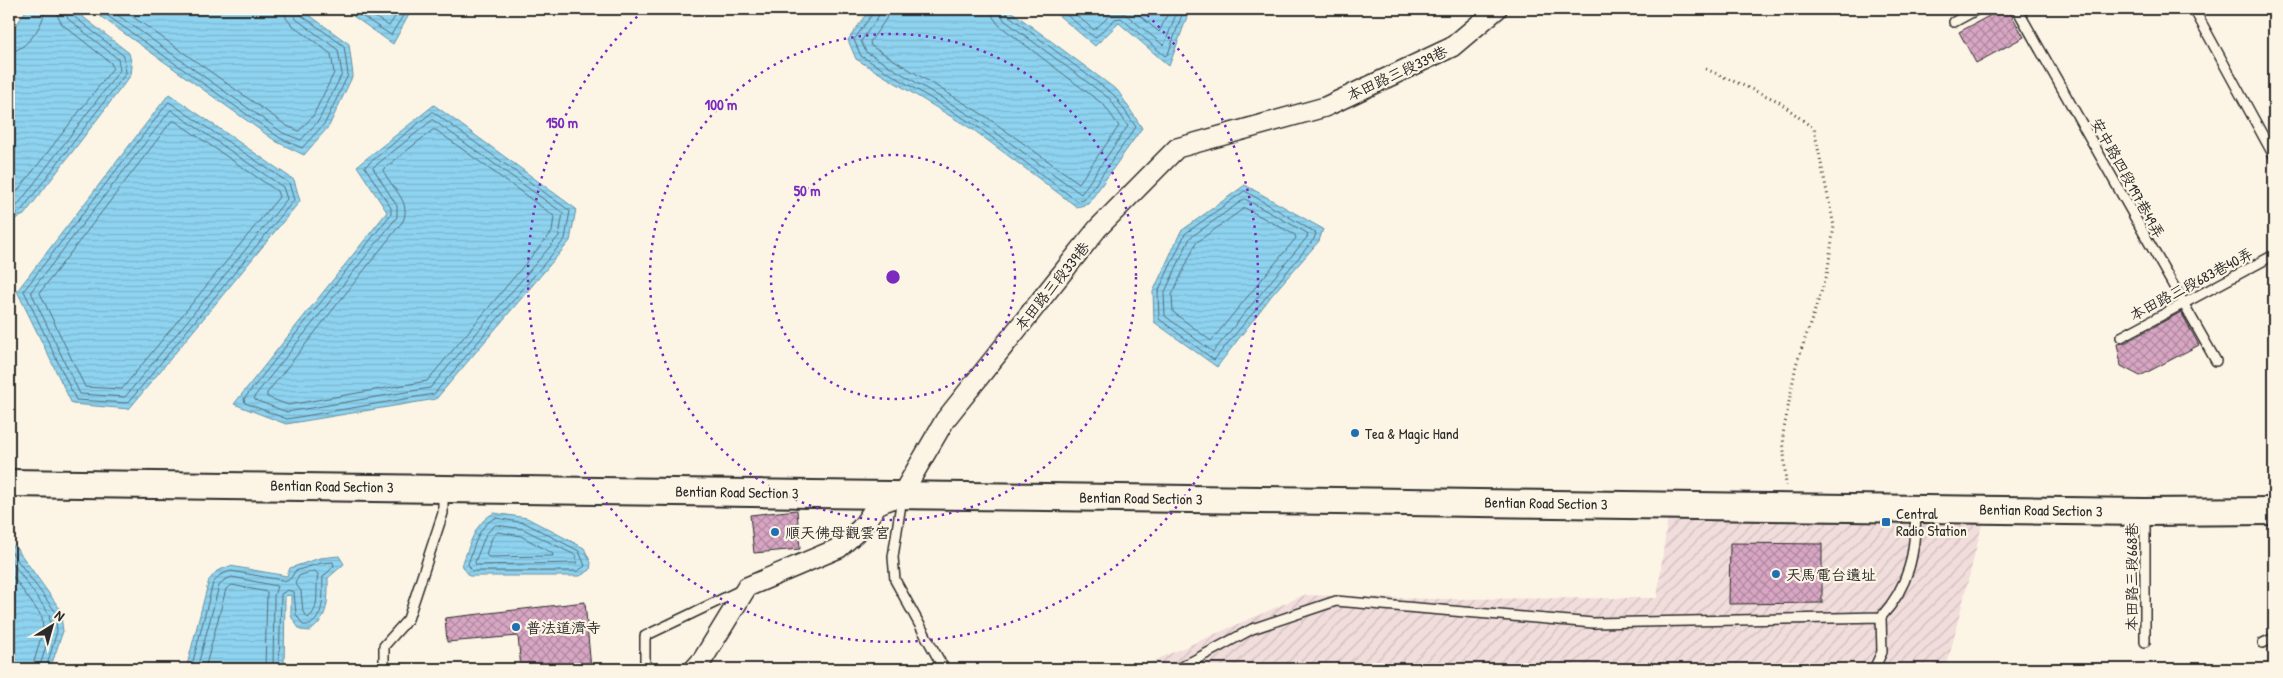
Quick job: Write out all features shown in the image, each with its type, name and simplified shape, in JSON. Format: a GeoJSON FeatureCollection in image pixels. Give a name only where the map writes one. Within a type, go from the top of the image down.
{"type":"FeatureCollection","features":[{"type":"Feature","properties":{"kind":"street","name":"本田路三段339巷"},"geometry":{"type":"LineString","coordinates":[[902,494],[945,420],[1098,228],[1177,148],[1325,108],[1452,47],[1497,9]]}},
{"type":"Feature","properties":{"kind":"street","name":"Bentian Road Section 3"},"geometry":{"type":"LineString","coordinates":[[9,483],[2144,512],[2274,511]]}},
{"type":"Feature","properties":{"kind":"street"},"geometry":{"type":"LineString","coordinates":[[694,669],[703,659],[747,587],[838,548],[861,528],[877,504],[902,494]]}},
{"type":"Feature","properties":{"kind":"lane"},"geometry":{"type":"LineString","coordinates":[[1954,22],[1978,9]]}},
{"type":"Feature","properties":{"kind":"lane","name":"安中路四段197巷49弄"},"geometry":{"type":"LineString","coordinates":[[2017,9],[2216,360]]}},
{"type":"Feature","properties":{"kind":"lane"},"geometry":{"type":"LineString","coordinates":[[2194,9],[2274,156]]}},
{"type":"Feature","properties":{"kind":"lane","name":"本田路三段683巷40弄"},"geometry":{"type":"LineString","coordinates":[[2121,338],[2274,255]]}},
{"type":"Feature","properties":{"kind":"lane"},"geometry":{"type":"LineString","coordinates":[[384,669],[384,646],[408,619],[444,513],[443,488]]}},
{"type":"Feature","properties":{"kind":"lane"},"geometry":{"type":"LineString","coordinates":[[902,494],[893,557],[895,580],[944,669]]}},
{"type":"Feature","properties":{"kind":"lane"},"geometry":{"type":"LineString","coordinates":[[1874,669],[1882,652],[1881,617],[1894,602],[1908,574],[1915,542],[1916,508]]}},
{"type":"Feature","properties":{"kind":"lane","name":"本田路三段668巷"},"geometry":{"type":"LineString","coordinates":[[2144,512],[2145,642]]}},
{"type":"Feature","properties":{"kind":"lane"},"geometry":{"type":"LineString","coordinates":[[645,669],[645,636],[747,587]]}},
{"type":"Feature","properties":{"kind":"lane"},"geometry":{"type":"LineString","coordinates":[[1178,669],[1252,629],[1336,601],[1593,623],[1881,617]]}},
{"type":"Feature","properties":{"kind":"lane"},"geometry":{"type":"LineString","coordinates":[[2262,643],[2274,638]]}},
{"type":"Feature","properties":{"kind":"path"},"geometry":{"type":"LineString","coordinates":[[1706,69],[1778,101],[1814,129],[1834,226],[1827,275],[1796,365],[1783,434],[1787,507]]}},
{"type":"Feature","properties":{"kind":"shaded area"},"geometry":{"type":"Polygon","coordinates":[[[1669,508],[1985,513],[1946,669],[1135,669],[1304,595],[1428,599],[1657,598],[1669,508]]]}},
{"type":"Feature","properties":{"kind":"water"},"geometry":{"type":"Polygon","coordinates":[[[27,9],[73,9],[129,53],[132,66],[131,75],[24,215],[9,222],[9,36],[27,9]]]}},
{"type":"Feature","properties":{"kind":"water"},"geometry":{"type":"Polygon","coordinates":[[[90,9],[301,9],[349,44],[353,75],[329,126],[304,155],[277,142],[90,9]]]}},
{"type":"Feature","properties":{"kind":"water"},"geometry":{"type":"Polygon","coordinates":[[[343,9],[412,9],[393,44],[343,9]]]}},
{"type":"Feature","properties":{"kind":"water"},"geometry":{"type":"Polygon","coordinates":[[[870,9],[1008,9],[1118,91],[1142,128],[1088,204],[1077,207],[975,131],[856,59],[848,40],[870,9]]]}},
{"type":"Feature","properties":{"kind":"water"},"geometry":{"type":"Polygon","coordinates":[[[1051,9],[1190,9],[1169,66],[1119,23],[1095,46],[1051,9]]]}},
{"type":"Feature","properties":{"kind":"water"},"geometry":{"type":"Polygon","coordinates":[[[169,94],[294,180],[300,201],[129,409],[72,404],[17,291],[169,94]]]}},
{"type":"Feature","properties":{"kind":"water"},"geometry":{"type":"Polygon","coordinates":[[[434,105],[576,209],[570,241],[436,399],[286,424],[234,404],[387,212],[357,166],[434,105]]]}},
{"type":"Feature","properties":{"kind":"water"},"geometry":{"type":"Polygon","coordinates":[[[1245,185],[1323,229],[1319,241],[1272,295],[1217,367],[1154,322],[1153,292],[1181,231],[1245,185]]]}},
{"type":"Feature","properties":{"kind":"water"},"geometry":{"type":"Polygon","coordinates":[[[494,513],[527,518],[584,548],[591,563],[590,570],[580,576],[469,576],[462,565],[470,542],[477,529],[487,517],[494,513]]]}},
{"type":"Feature","properties":{"kind":"water"},"geometry":{"type":"Polygon","coordinates":[[[9,543],[17,549],[60,609],[63,631],[50,669],[9,669],[9,543]]]}},
{"type":"Feature","properties":{"kind":"water"},"geometry":{"type":"Polygon","coordinates":[[[339,556],[344,564],[328,578],[327,601],[324,614],[310,631],[300,630],[291,616],[291,595],[285,596],[284,669],[186,669],[209,580],[217,571],[230,566],[287,576],[290,568],[320,558],[339,556]]]}},
{"type":"Feature","properties":{"kind":"building"},"geometry":{"type":"Polygon","coordinates":[[[2002,9],[2008,9],[2024,37],[1976,63],[1959,32],[2002,9]]]}},
{"type":"Feature","properties":{"kind":"building"},"geometry":{"type":"Polygon","coordinates":[[[2181,312],[2199,345],[2140,376],[2121,366],[2117,344],[2124,343],[2181,312]]]}},
{"type":"Feature","properties":{"kind":"building","name":"順天佛母觀雲宮"},"geometry":{"type":"Polygon","coordinates":[[[797,510],[800,549],[754,553],[750,515],[797,510]]]}},
{"type":"Feature","properties":{"kind":"building","name":"天馬電台遺址"},"geometry":{"type":"Polygon","coordinates":[[[1730,543],[1822,544],[1822,603],[1729,604],[1730,543]]]}},
{"type":"Feature","properties":{"kind":"building","name":"普法道濟寺"},"geometry":{"type":"Polygon","coordinates":[[[585,602],[591,669],[521,669],[518,636],[447,642],[445,618],[585,602]]]}},
{"type":"Feature","properties":{"kind":"place","name":"Tea & Magic Hand"},"geometry":{"type":"Point","coordinates":[1355,433]}},
{"type":"Feature","properties":{"kind":"place","name":"Central Radio Station"},"geometry":{"type":"Point","coordinates":[1886,522]}},
{"type":"Feature","properties":{"kind":"place","name":"順天佛母觀雲宮"},"geometry":{"type":"Point","coordinates":[775,532]}},
{"type":"Feature","properties":{"kind":"place","name":"天馬電台遺址"},"geometry":{"type":"Point","coordinates":[1776,574]}},
{"type":"Feature","properties":{"kind":"place","name":"普法道濟寺"},"geometry":{"type":"Point","coordinates":[516,627]}}]}
